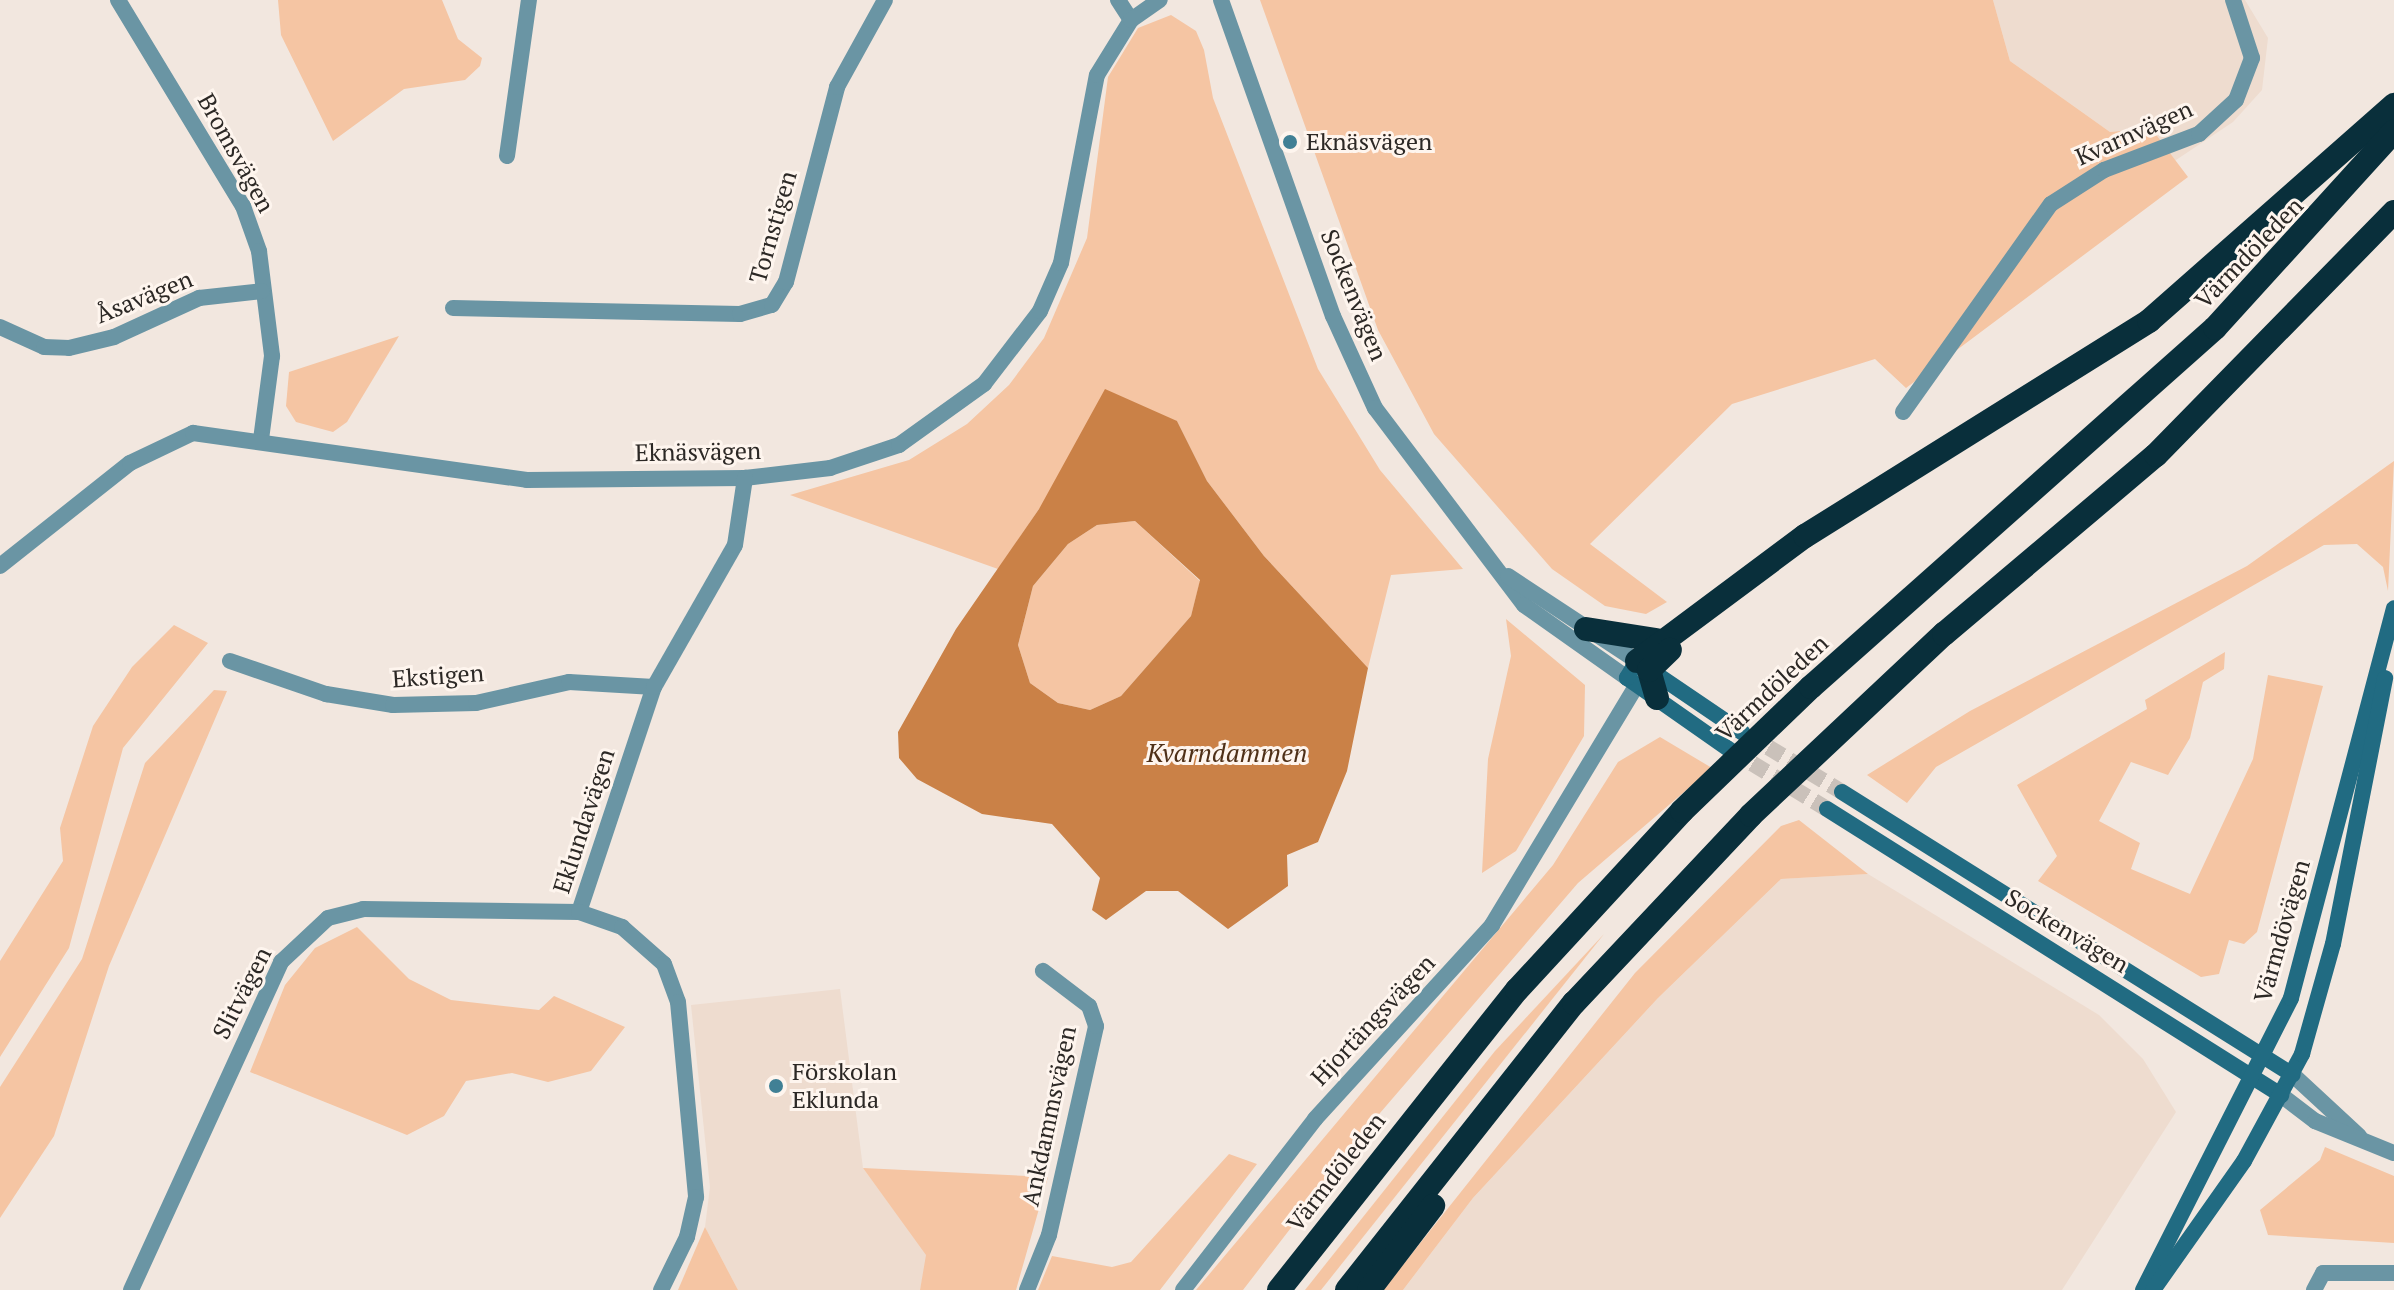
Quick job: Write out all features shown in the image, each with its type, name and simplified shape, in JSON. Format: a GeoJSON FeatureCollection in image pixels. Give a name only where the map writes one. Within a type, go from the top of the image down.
{"type":"FeatureCollection","features":[{"type":"Feature","properties":{"kind":"highway"},"geometry":{"type":"LineString","coordinates":[[1641,678],[1656,640],[1767,563],[2149,321],[2335,161],[2394,105]]}},
{"type":"Feature","properties":{"kind":"highway","name":"Värmdöleden"},"geometry":{"type":"LineString","coordinates":[[1279,1290],[1517,990],[1682,811],[1811,687],[2024,505],[2215,328],[2394,131]]}},
{"type":"Feature","properties":{"kind":"highway"},"geometry":{"type":"LineString","coordinates":[[1347,1290],[1574,1003],[1751,815],[1944,634],[2178,435],[2394,212]]}},
{"type":"Feature","properties":{"kind":"highway"},"geometry":{"type":"LineString","coordinates":[[1641,678],[1767,563]]}},
{"type":"Feature","properties":{"kind":"highway"},"geometry":{"type":"LineString","coordinates":[[1586,629],[1656,640]]}},
{"type":"Feature","properties":{"kind":"highway"},"geometry":{"type":"LineString","coordinates":[[1369,1290],[1448,1185],[1463,1140]]}},
{"type":"Feature","properties":{"kind":"main road","name":"Värmdövägen"},"geometry":{"type":"LineString","coordinates":[[2143,1290],[2291,998],[2315,918],[2394,608]]}},
{"type":"Feature","properties":{"kind":"main road","name":"Värmdövägen"},"geometry":{"type":"LineString","coordinates":[[2153,1290],[2293,1075],[2333,944],[2394,617]]}},
{"type":"Feature","properties":{"kind":"main road","name":"Sockenvägen"},"geometry":{"type":"LineString","coordinates":[[1641,678],[1743,733]]}},
{"type":"Feature","properties":{"kind":"main road","name":"Sockenvägen"},"geometry":{"type":"LineString","coordinates":[[1641,678],[1730,750]]}},
{"type":"Feature","properties":{"kind":"main road","name":"Sockenvägen"},"geometry":{"type":"LineString","coordinates":[[1842,792],[2293,1075]]}},
{"type":"Feature","properties":{"kind":"main road","name":"Sockenvägen"},"geometry":{"type":"LineString","coordinates":[[1827,809],[2254,1074],[2281,1095]]}},
{"type":"Feature","properties":{"kind":"street","name":"Bromsvägen"},"geometry":{"type":"LineString","coordinates":[[118,0],[243,206],[259,251],[272,356],[261,439]]}},
{"type":"Feature","properties":{"kind":"street"},"geometry":{"type":"LineString","coordinates":[[507,156],[529,0]]}},
{"type":"Feature","properties":{"kind":"street","name":"Tornstigen"},"geometry":{"type":"LineString","coordinates":[[453,308],[740,314],[772,305],[786,282],[837,87],[885,0]]}},
{"type":"Feature","properties":{"kind":"street"},"geometry":{"type":"LineString","coordinates":[[1118,0],[1131,20]]}},
{"type":"Feature","properties":{"kind":"street","name":"Eknäsvägen"},"geometry":{"type":"LineString","coordinates":[[0,566],[130,463],[174,437],[261,439],[527,480],[745,478],[830,468],[899,445],[958,409],[1005,363],[1061,263],[1097,75],[1131,20],[1160,0]]}},
{"type":"Feature","properties":{"kind":"street","name":"Sockenvägen"},"geometry":{"type":"LineString","coordinates":[[1221,0],[1333,316],[1375,408],[1446,510],[1504,573],[1524,605],[1641,678]]}},
{"type":"Feature","properties":{"kind":"street","name":"Kvarnvägen"},"geometry":{"type":"LineString","coordinates":[[1903,412],[2051,204],[2104,170],[2199,134],[2236,100],[2252,58],[2233,0]]}},
{"type":"Feature","properties":{"kind":"street","name":"Åsavägen"},"geometry":{"type":"LineString","coordinates":[[0,327],[44,347],[69,348],[114,337],[199,298],[262,291]]}},
{"type":"Feature","properties":{"kind":"street","name":"Eklundavägen"},"geometry":{"type":"LineString","coordinates":[[661,1290],[687,1237],[696,1197],[678,1002],[664,964],[640,939],[579,912],[654,687],[735,545],[745,478]]}},
{"type":"Feature","properties":{"kind":"street","name":"Sockenvägen"},"geometry":{"type":"LineString","coordinates":[[1504,573],[1586,629],[1641,678]]}},
{"type":"Feature","properties":{"kind":"street","name":"Ekstigen"},"geometry":{"type":"LineString","coordinates":[[230,661],[326,694],[393,705],[476,703],[569,682],[654,687]]}},
{"type":"Feature","properties":{"kind":"street","name":"Hjortängsvägen"},"geometry":{"type":"LineString","coordinates":[[1183,1290],[1315,1119],[1492,925],[1586,775],[1641,678]]}},
{"type":"Feature","properties":{"kind":"street","name":"Slitvägen"},"geometry":{"type":"LineString","coordinates":[[131,1290],[271,979],[306,933],[363,909],[579,912]]}},
{"type":"Feature","properties":{"kind":"street","name":"Ankdammsvägen"},"geometry":{"type":"LineString","coordinates":[[1027,1290],[1049,1235],[1096,1026],[1089,1006],[1043,971]]}},
{"type":"Feature","properties":{"kind":"street"},"geometry":{"type":"LineString","coordinates":[[2293,1075],[2360,1137]]}},
{"type":"Feature","properties":{"kind":"street"},"geometry":{"type":"LineString","coordinates":[[2281,1095],[2315,1121],[2394,1153]]}},
{"type":"Feature","properties":{"kind":"street"},"geometry":{"type":"LineString","coordinates":[[2314,1290],[2323,1273],[2394,1273]]}},
{"type":"Feature","properties":{"kind":"shaded area"},"geometry":{"type":"Polygon","coordinates":[[[278,0],[442,0],[458,39],[482,58],[480,66],[465,80],[404,89],[333,141],[281,35],[278,0]]]}},
{"type":"Feature","properties":{"kind":"shaded area"},"geometry":{"type":"Polygon","coordinates":[[[1260,0],[1993,0],[2010,61],[2110,132],[2151,128],[2188,177],[1906,388],[1875,359],[1732,404],[1590,544],[1667,602],[1646,614],[1605,606],[1552,569],[1434,434],[1378,330],[1260,0]]]}},
{"type":"Feature","properties":{"kind":"shaded area"},"geometry":{"type":"Polygon","coordinates":[[[1993,0],[2245,0],[2268,38],[2262,90],[2233,122],[2173,162],[2151,128],[2110,132],[2010,61],[1993,0]]]}},
{"type":"Feature","properties":{"kind":"shaded area"},"geometry":{"type":"Polygon","coordinates":[[[1171,15],[1196,31],[1204,50],[1213,98],[1318,369],[1380,470],[1463,569],[1391,575],[1368,668],[1264,556],[1207,481],[1177,421],[1039,509],[998,569],[790,495],[909,460],[967,424],[1009,385],[1044,338],[1087,238],[1108,77],[1138,28],[1171,15]]]}},
{"type":"Feature","properties":{"kind":"shaded area"},"geometry":{"type":"Polygon","coordinates":[[[399,336],[347,422],[333,432],[296,422],[286,406],[289,372],[399,336]]]}},
{"type":"Feature","properties":{"kind":"shaded area"},"geometry":{"type":"Polygon","coordinates":[[[2394,461],[2388,591],[2383,567],[2357,544],[2324,545],[1936,767],[1907,803],[1867,775],[1970,711],[2247,566],[2394,461]]]}},
{"type":"Feature","properties":{"kind":"shaded area"},"geometry":{"type":"Polygon","coordinates":[[[1135,521],[1200,581],[1191,616],[1121,696],[1090,710],[1058,703],[1030,683],[1018,645],[1033,586],[1068,544],[1097,525],[1135,521]]]}},
{"type":"Feature","properties":{"kind":"shaded area"},"geometry":{"type":"Polygon","coordinates":[[[1506,619],[1585,685],[1584,736],[1516,851],[1482,873],[1488,759],[1511,656],[1506,619]]]}},
{"type":"Feature","properties":{"kind":"shaded area"},"geometry":{"type":"Polygon","coordinates":[[[174,625],[208,643],[123,748],[69,948],[0,1057],[0,961],[63,861],[60,828],[93,726],[132,667],[174,625]]]}},
{"type":"Feature","properties":{"kind":"shaded area"},"geometry":{"type":"Polygon","coordinates":[[[2225,652],[2224,669],[2203,682],[2190,738],[2168,775],[2131,762],[2099,821],[2140,843],[2131,869],[2190,894],[2253,759],[2268,675],[2323,686],[2257,932],[2244,944],[2229,940],[2219,974],[2201,977],[2038,881],[2057,856],[2017,785],[2147,709],[2145,700],[2225,652]]]}},
{"type":"Feature","properties":{"kind":"shaded area"},"geometry":{"type":"Polygon","coordinates":[[[214,690],[227,691],[109,966],[54,1136],[0,1218],[0,1087],[82,959],[145,763],[214,690]]]}},
{"type":"Feature","properties":{"kind":"shaded area"},"geometry":{"type":"Polygon","coordinates":[[[1660,737],[1712,768],[1578,883],[1374,1120],[1243,1290],[1196,1290],[1553,865],[1618,762],[1660,737]]]}},
{"type":"Feature","properties":{"kind":"shaded area"},"geometry":{"type":"Polygon","coordinates":[[[1799,820],[1868,874],[1781,879],[1658,998],[1473,1198],[1403,1290],[1383,1290],[1635,973],[1781,826],[1799,820]]]}},
{"type":"Feature","properties":{"kind":"shaded area"},"geometry":{"type":"Polygon","coordinates":[[[1868,874],[2099,1015],[2143,1059],[2176,1112],[2062,1290],[1403,1290],[1473,1198],[1658,998],[1781,879],[1868,874]]]}},
{"type":"Feature","properties":{"kind":"shaded area"},"geometry":{"type":"Polygon","coordinates":[[[357,927],[409,979],[451,1000],[539,1010],[554,996],[625,1027],[591,1071],[548,1082],[512,1073],[466,1081],[444,1116],[407,1135],[250,1072],[285,985],[315,948],[357,927]]]}},
{"type":"Feature","properties":{"kind":"shaded area"},"geometry":{"type":"Polygon","coordinates":[[[1604,934],[1321,1290],[1305,1290],[1495,1051],[1604,934]]]}},
{"type":"Feature","properties":{"kind":"shaded area","name":"Förskolan Eklunda"},"geometry":{"type":"Polygon","coordinates":[[[840,989],[863,1168],[927,1255],[920,1290],[738,1290],[705,1227],[710,1187],[691,1005],[840,989]]]}},
{"type":"Feature","properties":{"kind":"shaded area"},"geometry":{"type":"Polygon","coordinates":[[[2325,1147],[2394,1176],[2394,1243],[2268,1235],[2260,1210],[2320,1160],[2325,1147]]]}},
{"type":"Feature","properties":{"kind":"shaded area"},"geometry":{"type":"Polygon","coordinates":[[[1229,1154],[1257,1164],[1160,1290],[1038,1290],[1052,1256],[1112,1267],[1131,1262],[1229,1154]]]}},
{"type":"Feature","properties":{"kind":"shaded area"},"geometry":{"type":"Polygon","coordinates":[[[863,1168],[1048,1177],[1016,1290],[920,1290],[926,1255],[863,1168]]]}},
{"type":"Feature","properties":{"kind":"shaded area"},"geometry":{"type":"Polygon","coordinates":[[[705,1227],[738,1290],[678,1290],[705,1227]]]}},
{"type":"Feature","properties":{"kind":"water","name":"Kvarndammen"},"geometry":{"type":"Polygon","coordinates":[[[1105,389],[1177,421],[1207,481],[1264,556],[1368,668],[1347,771],[1318,842],[1287,855],[1288,886],[1228,929],[1178,891],[1146,891],[1106,920],[1092,910],[1100,878],[1052,824],[982,814],[917,779],[899,758],[898,732],[956,629],[1039,509],[1105,389]],[[1135,521],[1097,525],[1068,544],[1033,586],[1018,645],[1030,683],[1058,703],[1090,710],[1121,696],[1191,616],[1200,580],[1135,521]]]}},
{"type":"Feature","properties":{"kind":"tunnel"},"geometry":{"type":"LineString","coordinates":[[1748,735],[1842,792]]}},
{"type":"Feature","properties":{"kind":"tunnel"},"geometry":{"type":"LineString","coordinates":[[1732,751],[1827,809]]}},
{"type":"Feature","properties":{"kind":"place","name":"Eknäsvägen"},"geometry":{"type":"Point","coordinates":[1290,142]}},
{"type":"Feature","properties":{"kind":"place","name":"Förskolan Eklunda"},"geometry":{"type":"Point","coordinates":[776,1086]}}]}
